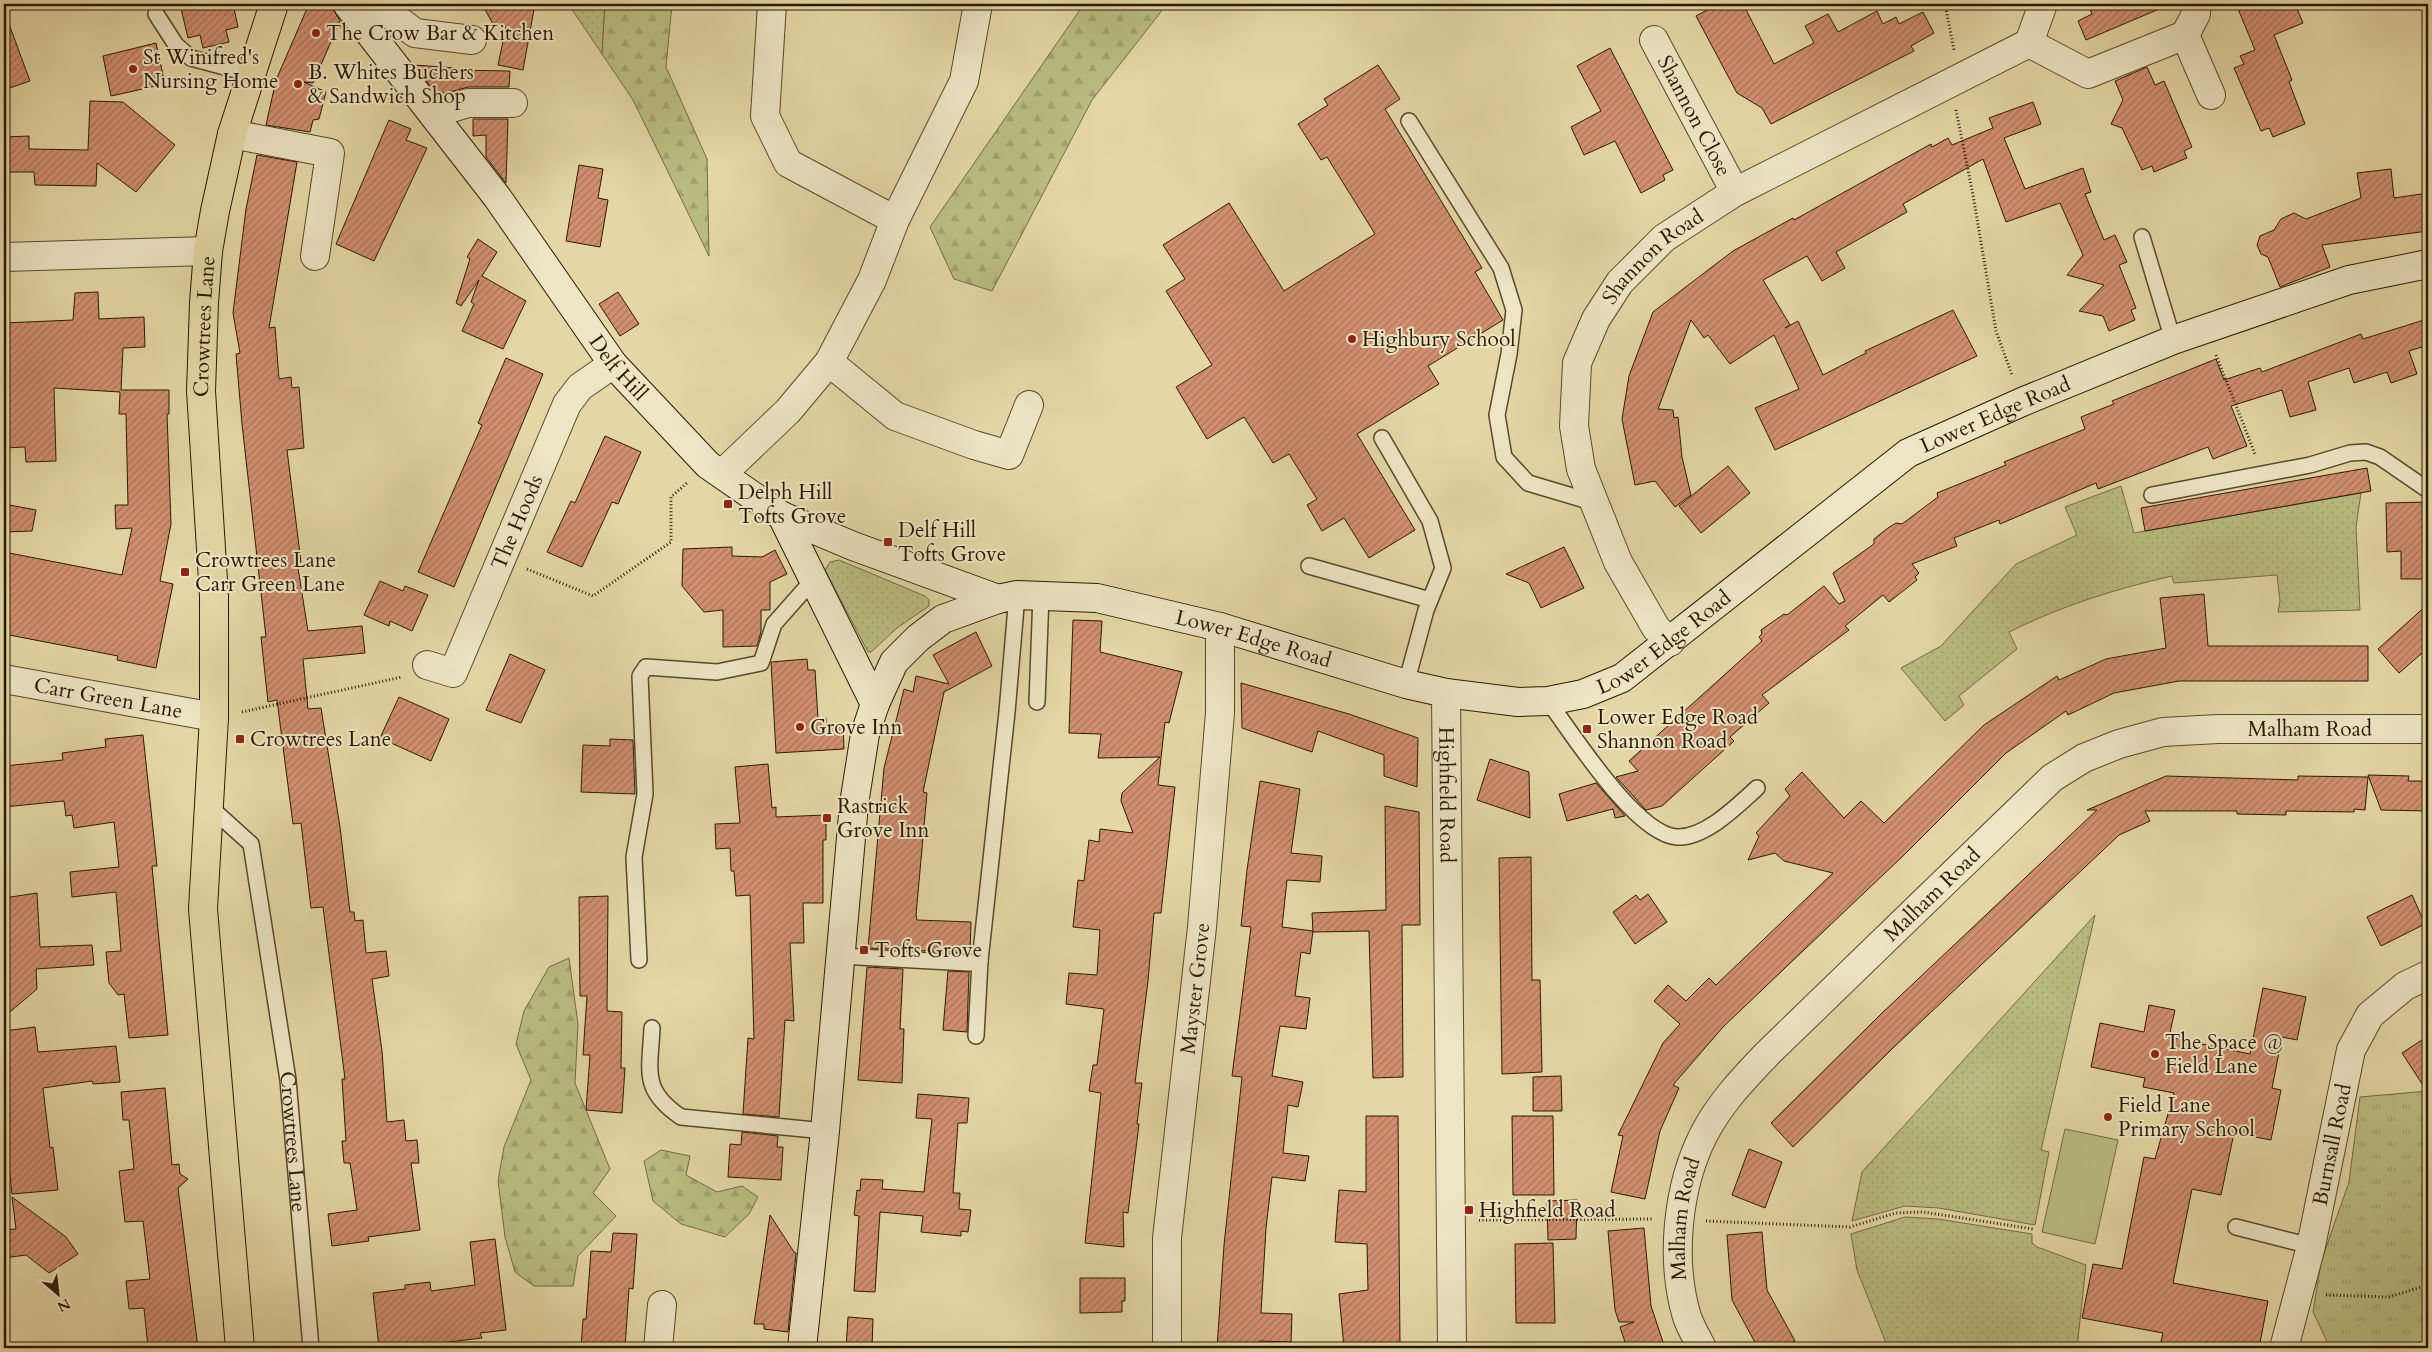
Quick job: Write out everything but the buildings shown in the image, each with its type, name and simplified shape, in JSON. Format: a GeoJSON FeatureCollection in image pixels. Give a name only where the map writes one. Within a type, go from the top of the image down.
{"type":"FeatureCollection","features":[{"type":"Feature","properties":{"kind":"main road","name":"Crowtrees Lane"},"geometry":{"type":"LineString","coordinates":[[240,1348],[203,909],[214,717],[214,596],[201,391],[208,252],[232,134],[274,4]]}},
{"type":"Feature","properties":{"kind":"street","name":"Delf Hill"},"geometry":{"type":"LineString","coordinates":[[347,4],[434,112],[542,259],[613,364],[715,470],[782,516],[853,546],[1019,596]]}},
{"type":"Feature","properties":{"kind":"street"},"geometry":{"type":"LineString","coordinates":[[377,4],[415,32],[472,40]]}},
{"type":"Feature","properties":{"kind":"street"},"geometry":{"type":"LineString","coordinates":[[772,4],[765,116],[788,163],[896,220]]}},
{"type":"Feature","properties":{"kind":"street"},"geometry":{"type":"LineString","coordinates":[[715,470],[788,411],[829,362],[872,280],[896,220],[964,81],[978,4]]}},
{"type":"Feature","properties":{"kind":"street"},"geometry":{"type":"LineString","coordinates":[[2043,4],[2029,42],[2088,74],[2190,24],[2210,95]]}},
{"type":"Feature","properties":{"kind":"street","name":"Shannon Close"},"geometry":{"type":"LineString","coordinates":[[1654,40],[1735,192]]}},
{"type":"Feature","properties":{"kind":"street","name":"Shannon Road"},"geometry":{"type":"LineString","coordinates":[[1670,642],[1656,628],[1618,562],[1592,502],[1581,469],[1574,426],[1578,363],[1596,319],[1620,282],[1664,238],[1735,192],[1957,65],[2029,42]]}},
{"type":"Feature","properties":{"kind":"street"},"geometry":{"type":"LineString","coordinates":[[434,112],[468,103],[513,103]]}},
{"type":"Feature","properties":{"kind":"street"},"geometry":{"type":"LineString","coordinates":[[232,134],[330,153],[315,256]]}},
{"type":"Feature","properties":{"kind":"street"},"geometry":{"type":"LineString","coordinates":[[4,257],[208,252]]}},
{"type":"Feature","properties":{"kind":"street","name":"Lower Edge Road"},"geometry":{"type":"LineString","coordinates":[[875,704],[894,662],[918,638],[943,618],[1019,596],[1097,598],[1220,627],[1406,684],[1446,693],[1518,702],[1548,701],[1583,694],[1622,678],[1908,453],[2022,402],[2173,340],[2349,280],[2428,264]]}},
{"type":"Feature","properties":{"kind":"street"},"geometry":{"type":"LineString","coordinates":[[829,362],[895,416],[1010,455],[1029,405]]}},
{"type":"Feature","properties":{"kind":"street","name":"The Hoods"},"geometry":{"type":"LineString","coordinates":[[427,665],[453,672],[503,559],[567,404],[580,387],[613,364]]}},
{"type":"Feature","properties":{"kind":"street"},"geometry":{"type":"LineString","coordinates":[[782,516],[875,704],[865,734],[854,804],[825,1131],[802,1348]]}},
{"type":"Feature","properties":{"kind":"street","name":"Mayster Grove"},"geometry":{"type":"LineString","coordinates":[[1167,1348],[1167,1238],[1202,927],[1220,713],[1220,627]]}},
{"type":"Feature","properties":{"kind":"street","name":"Carr Green Lane"},"geometry":{"type":"LineString","coordinates":[[4,680],[214,717]]}},
{"type":"Feature","properties":{"kind":"street","name":"Highfield Road"},"geometry":{"type":"LineString","coordinates":[[1446,693],[1452,1348]]}},
{"type":"Feature","properties":{"kind":"street","name":"Malham Road"},"geometry":{"type":"LineString","coordinates":[[1702,1348],[1688,1318],[1680,1283],[1678,1246],[1682,1198],[1704,1134],[1737,1084],[2052,778],[2084,758],[2119,744],[2163,732],[2218,729],[2428,729]]}},
{"type":"Feature","properties":{"kind":"street","name":"Burnsall Road"},"geometry":{"type":"LineString","coordinates":[[2284,1348],[2311,1246],[2351,1050],[2370,1015],[2405,986],[2428,975]]}},
{"type":"Feature","properties":{"kind":"street"},"geometry":{"type":"LineString","coordinates":[[658,1348],[662,1305]]}},
{"type":"Feature","properties":{"kind":"lane"},"geometry":{"type":"LineString","coordinates":[[156,14],[176,45],[192,58],[251,74]]}},
{"type":"Feature","properties":{"kind":"lane"},"geometry":{"type":"LineString","coordinates":[[1408,121],[1501,268],[1514,310],[1509,354],[1497,415],[1504,457],[1528,484],[1592,502]]}},
{"type":"Feature","properties":{"kind":"lane"},"geometry":{"type":"LineString","coordinates":[[2142,237],[2173,340]]}},
{"type":"Feature","properties":{"kind":"lane"},"geometry":{"type":"LineString","coordinates":[[1382,438],[1430,521],[1443,568],[1430,600],[1406,684]]}},
{"type":"Feature","properties":{"kind":"lane"},"geometry":{"type":"LineString","coordinates":[[2152,495],[2310,465],[2350,453],[2366,452],[2380,457],[2428,490]]}},
{"type":"Feature","properties":{"kind":"lane"},"geometry":{"type":"LineString","coordinates":[[1309,566],[1430,600]]}},
{"type":"Feature","properties":{"kind":"lane"},"geometry":{"type":"LineString","coordinates":[[639,960],[634,857],[645,794],[640,676],[646,668],[717,672],[761,663],[774,624],[813,580]]}},
{"type":"Feature","properties":{"kind":"lane"},"geometry":{"type":"LineString","coordinates":[[1019,596],[1037,702]]}},
{"type":"Feature","properties":{"kind":"lane"},"geometry":{"type":"LineString","coordinates":[[976,1036],[980,961],[1019,596]]}},
{"type":"Feature","properties":{"kind":"lane"},"geometry":{"type":"LineString","coordinates":[[1548,701],[1626,803],[1647,823],[1665,834],[1678,837],[1713,825],[1730,813],[1757,788]]}},
{"type":"Feature","properties":{"kind":"lane","name":"Crowtrees Lane"},"geometry":{"type":"LineString","coordinates":[[210,807],[251,844],[288,1080],[311,1348]]}},
{"type":"Feature","properties":{"kind":"lane"},"geometry":{"type":"LineString","coordinates":[[840,956],[969,963],[980,961]]}},
{"type":"Feature","properties":{"kind":"lane"},"geometry":{"type":"LineString","coordinates":[[652,1028],[650,1082],[665,1106],[681,1117],[825,1131]]}},
{"type":"Feature","properties":{"kind":"lane"},"geometry":{"type":"LineString","coordinates":[[2236,1227],[2311,1246]]}},
{"type":"Feature","properties":{"kind":"path"},"geometry":{"type":"LineString","coordinates":[[1945,4],[1957,65],[1956,110],[1973,195],[1996,331],[2022,402]]}},
{"type":"Feature","properties":{"kind":"path"},"geometry":{"type":"LineString","coordinates":[[2206,329],[2263,474]]}},
{"type":"Feature","properties":{"kind":"path"},"geometry":{"type":"LineString","coordinates":[[503,559],[593,596],[671,542],[671,497],[715,470]]}},
{"type":"Feature","properties":{"kind":"path"},"geometry":{"type":"LineString","coordinates":[[214,717],[408,675],[427,665]]}},
{"type":"Feature","properties":{"kind":"path"},"geometry":{"type":"LineString","coordinates":[[1451,1221],[1680,1219],[1850,1227],[1896,1214],[1923,1212],[2033,1229]]}},
{"type":"Feature","properties":{"kind":"path"},"geometry":{"type":"LineString","coordinates":[[2298,1295],[2389,1297],[2428,1285]]}},
{"type":"Feature","properties":{"kind":"green space"},"geometry":{"type":"Polygon","coordinates":[[[567,4],[605,4],[602,54],[571,8],[567,4]]]}},
{"type":"Feature","properties":{"kind":"green space"},"geometry":{"type":"Polygon","coordinates":[[[605,4],[672,4],[666,67],[707,159],[709,256],[633,100],[602,54],[605,4]]]}},
{"type":"Feature","properties":{"kind":"green space"},"geometry":{"type":"Polygon","coordinates":[[[1084,4],[1167,4],[1092,100],[992,291],[954,279],[930,227],[1084,4]]]}},
{"type":"Feature","properties":{"kind":"green space"},"geometry":{"type":"Polygon","coordinates":[[[2121,486],[2134,533],[2361,493],[2356,527],[2360,610],[2278,612],[2280,601],[2277,575],[2174,583],[2172,576],[2130,587],[2068,606],[2009,632],[2017,649],[1959,696],[1964,705],[1945,721],[1901,668],[1941,646],[2016,564],[2077,535],[2065,507],[2121,486]]]}},
{"type":"Feature","properties":{"kind":"green space"},"geometry":{"type":"Polygon","coordinates":[[[839,560],[925,596],[929,600],[929,606],[897,628],[871,652],[868,652],[825,570],[830,562],[839,560]]]}},
{"type":"Feature","properties":{"kind":"green space"},"geometry":{"type":"Polygon","coordinates":[[[2095,915],[2041,1150],[2049,1152],[2035,1225],[1939,1208],[1905,1206],[1852,1221],[1862,1172],[2095,915]]]}},
{"type":"Feature","properties":{"kind":"green space"},"geometry":{"type":"Polygon","coordinates":[[[569,958],[578,1024],[575,1083],[610,1169],[593,1193],[616,1216],[578,1256],[573,1286],[534,1286],[515,1272],[505,1237],[498,1181],[504,1147],[531,1080],[516,1044],[524,1011],[549,967],[569,958]]]}},
{"type":"Feature","properties":{"kind":"green space"},"geometry":{"type":"Polygon","coordinates":[[[2428,1091],[2428,1348],[2330,1348],[2313,1312],[2321,1262],[2349,1182],[2360,1097],[2428,1091]]]}},
{"type":"Feature","properties":{"kind":"green space"},"geometry":{"type":"Polygon","coordinates":[[[2065,1129],[2118,1140],[2095,1244],[2042,1232],[2065,1129]]]}},
{"type":"Feature","properties":{"kind":"green space"},"geometry":{"type":"Polygon","coordinates":[[[661,1150],[690,1156],[686,1175],[717,1192],[742,1186],[758,1197],[749,1214],[725,1237],[681,1224],[653,1201],[644,1161],[661,1150]]]}},
{"type":"Feature","properties":{"kind":"green space"},"geometry":{"type":"Polygon","coordinates":[[[1905,1217],[1938,1219],[2032,1234],[2032,1243],[2037,1247],[2086,1265],[2077,1348],[1888,1348],[1857,1270],[1851,1234],[1905,1217]]]}},
{"type":"Feature","properties":{"kind":"place","name":"The Crow Bar & Kitchen"},"geometry":{"type":"Point","coordinates":[316,33]}},
{"type":"Feature","properties":{"kind":"place","name":"St Winifred's Nursing Home"},"geometry":{"type":"Point","coordinates":[133,69]}},
{"type":"Feature","properties":{"kind":"place","name":"B. Whites Buchers & Sandwich Shop"},"geometry":{"type":"Point","coordinates":[298,84]}},
{"type":"Feature","properties":{"kind":"place","name":"Highbury School"},"geometry":{"type":"Point","coordinates":[1352,339]}},
{"type":"Feature","properties":{"kind":"place","name":"Delph Hill Tofts Grove"},"geometry":{"type":"Point","coordinates":[728,504]}},
{"type":"Feature","properties":{"kind":"place","name":"Delf Hill Tofts Grove"},"geometry":{"type":"Point","coordinates":[888,542]}},
{"type":"Feature","properties":{"kind":"place","name":"Crowtrees Lane Carr Green Lane"},"geometry":{"type":"Point","coordinates":[185,572]}},
{"type":"Feature","properties":{"kind":"place","name":"Grove Inn"},"geometry":{"type":"Point","coordinates":[800,727]}},
{"type":"Feature","properties":{"kind":"place","name":"Lower Edge Road Shannon Road"},"geometry":{"type":"Point","coordinates":[1587,729]}},
{"type":"Feature","properties":{"kind":"place","name":"Crowtrees Lane"},"geometry":{"type":"Point","coordinates":[240,739]}},
{"type":"Feature","properties":{"kind":"place","name":"Rastrick Grove Inn"},"geometry":{"type":"Point","coordinates":[827,818]}},
{"type":"Feature","properties":{"kind":"place","name":"Tofts Grove"},"geometry":{"type":"Point","coordinates":[864,950]}},
{"type":"Feature","properties":{"kind":"place","name":"The Space @ Field Lane"},"geometry":{"type":"Point","coordinates":[2155,1054]}},
{"type":"Feature","properties":{"kind":"place","name":"Field Lane Primary School"},"geometry":{"type":"Point","coordinates":[2108,1117]}},
{"type":"Feature","properties":{"kind":"place","name":"Highfield Road"},"geometry":{"type":"Point","coordinates":[1469,1210]}}]}
